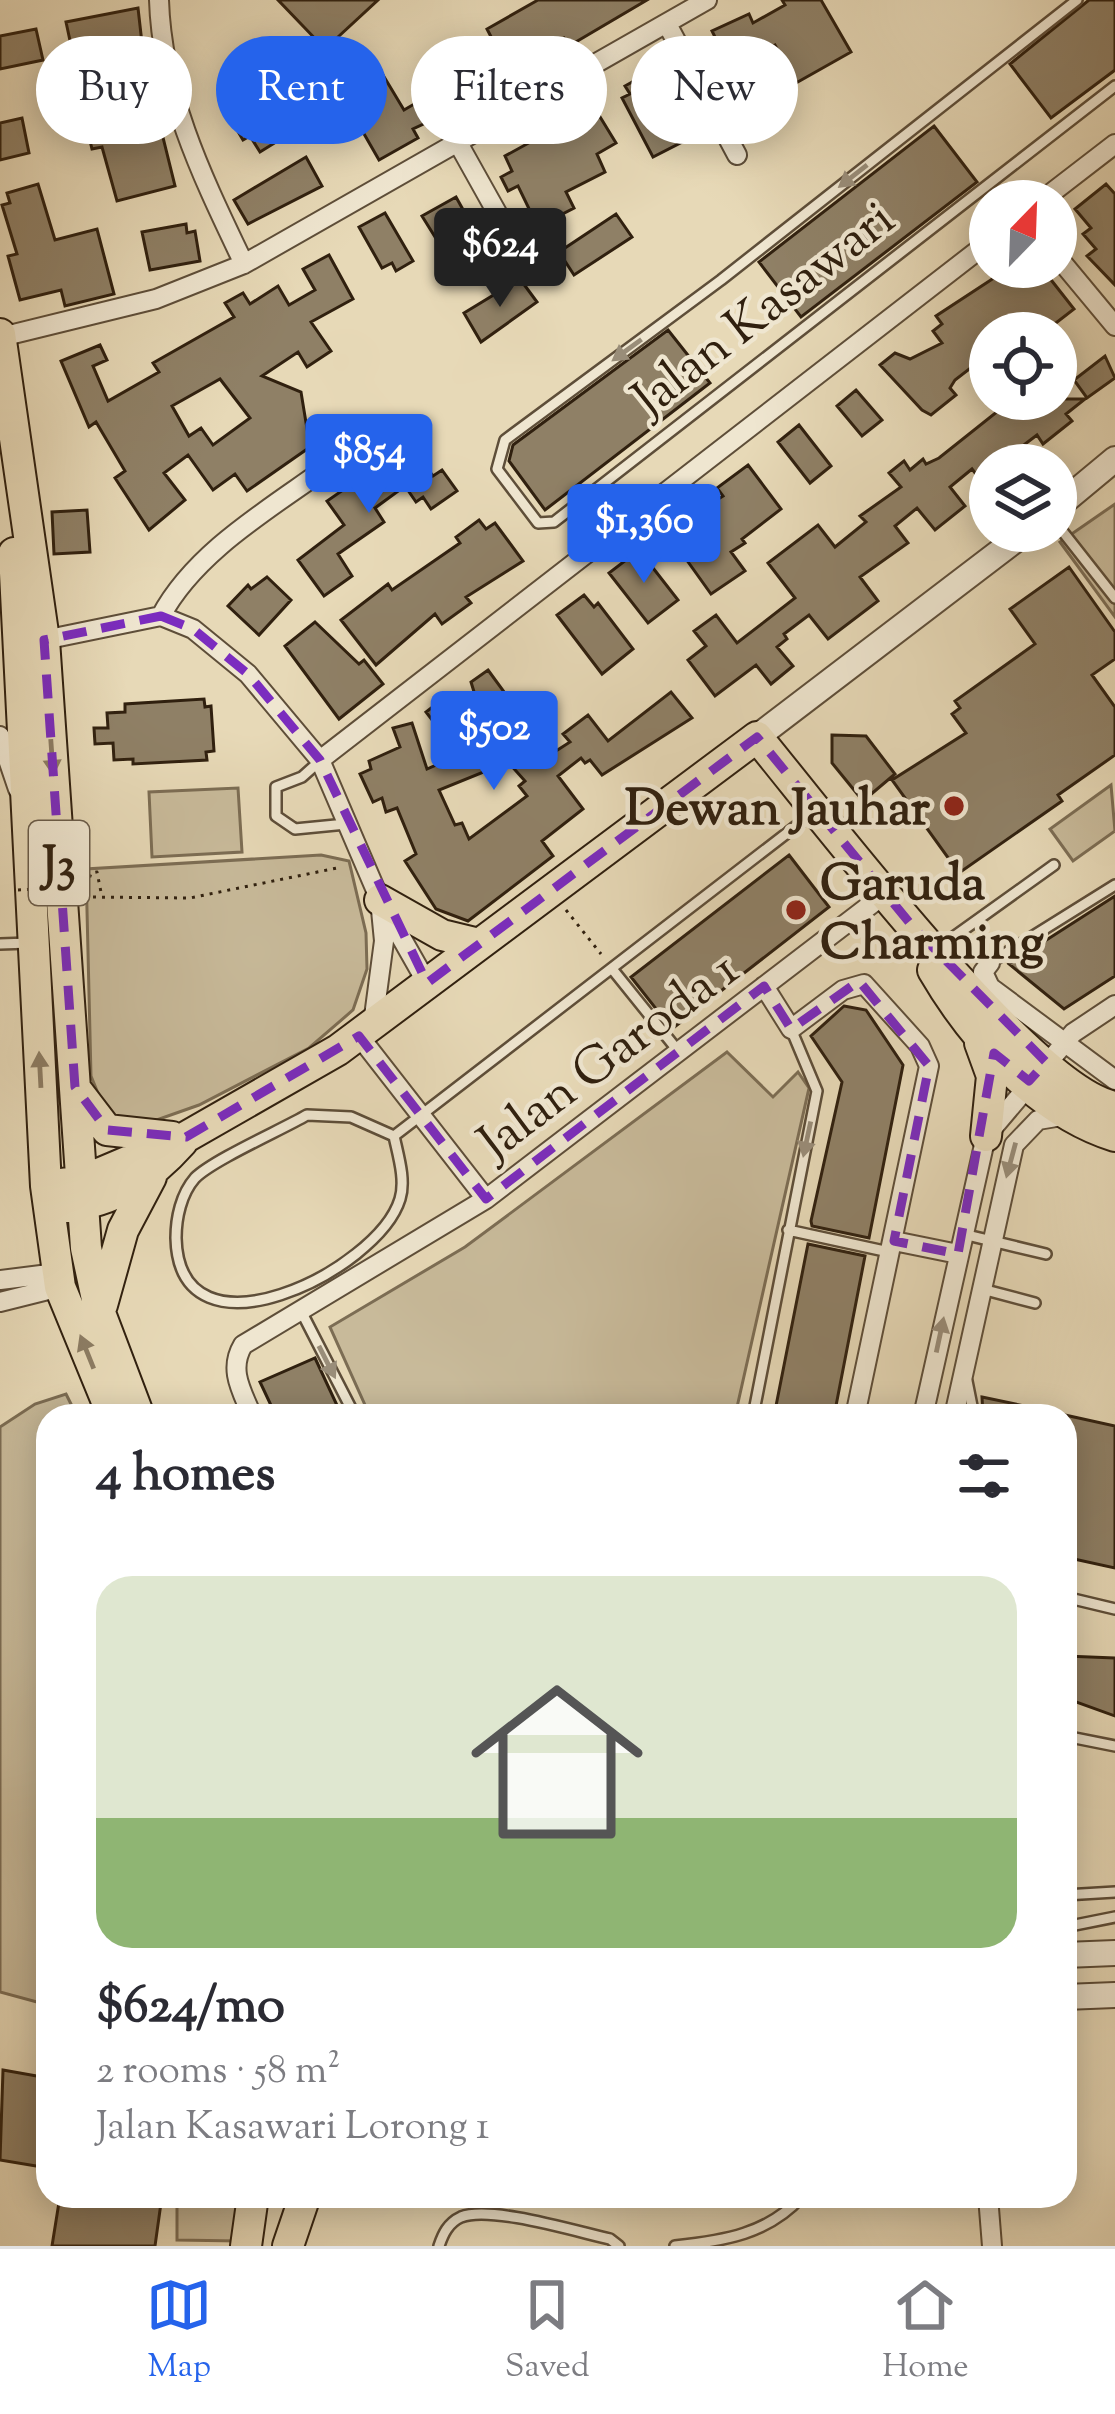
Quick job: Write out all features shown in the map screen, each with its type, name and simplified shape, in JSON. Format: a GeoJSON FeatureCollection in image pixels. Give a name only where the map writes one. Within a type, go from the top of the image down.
{"type":"FeatureCollection","features":[{"type":"Feature","properties":{"kind":"main road","name":"J3"},"geometry":{"type":"LineString","coordinates":[[0,336],[44,640],[83,1193],[73,1270],[100,1313],[134,1404]]}},
{"type":"Feature","properties":{"kind":"main road","name":"J3"},"geometry":{"type":"LineString","coordinates":[[0,433],[30,821],[47,1198],[73,1270],[110,1404]]}},
{"type":"Feature","properties":{"kind":"main road"},"geometry":{"type":"LineString","coordinates":[[83,1193],[366,1030],[757,736],[931,953],[992,1076],[986,1136]]}},
{"type":"Feature","properties":{"kind":"main road"},"geometry":{"type":"LineString","coordinates":[[380,900],[442,935],[479,944]]}},
{"type":"Feature","properties":{"kind":"main road"},"geometry":{"type":"LineString","coordinates":[[931,953],[1002,1026],[1078,1090],[1115,1107]]}},
{"type":"Feature","properties":{"kind":"main road"},"geometry":{"type":"LineString","coordinates":[[975,1034],[1046,1062],[1069,1115],[1115,1136]]}},
{"type":"Feature","properties":{"kind":"main road"},"geometry":{"type":"LineString","coordinates":[[75,1087],[107,1130],[186,1137]]}},
{"type":"Feature","properties":{"kind":"main road"},"geometry":{"type":"LineString","coordinates":[[73,1270],[186,1137]]}},
{"type":"Feature","properties":{"kind":"main road"},"geometry":{"type":"LineString","coordinates":[[47,1198],[119,1194],[148,1181]]}},
{"type":"Feature","properties":{"kind":"main road"},"geometry":{"type":"LineString","coordinates":[[100,1313],[110,1266],[148,1181]]}},
{"type":"Feature","properties":{"kind":"main road"},"geometry":{"type":"LineString","coordinates":[[246,2246],[251,2208]]}},
{"type":"Feature","properties":{"kind":"main road"},"geometry":{"type":"LineString","coordinates":[[283,2246],[285,2208]]}},
{"type":"Feature","properties":{"kind":"main road"},"geometry":{"type":"LineString","coordinates":[[283,2246],[300,2208]]}},
{"type":"Feature","properties":{"kind":"street"},"geometry":{"type":"LineString","coordinates":[[159,0],[168,72],[189,146],[244,264]]}},
{"type":"Feature","properties":{"kind":"street"},"geometry":{"type":"LineString","coordinates":[[607,58],[707,0]]}},
{"type":"Feature","properties":{"kind":"street"},"geometry":{"type":"LineString","coordinates":[[667,24],[737,155]]}},
{"type":"Feature","properties":{"kind":"street"},"geometry":{"type":"LineString","coordinates":[[0,336],[156,299],[244,264],[456,144]]}},
{"type":"Feature","properties":{"kind":"street"},"geometry":{"type":"LineString","coordinates":[[459,144],[529,270]]}},
{"type":"Feature","properties":{"kind":"street"},"geometry":{"type":"LineString","coordinates":[[1068,180],[1115,144]]}},
{"type":"Feature","properties":{"kind":"street"},"geometry":{"type":"LineString","coordinates":[[320,760],[969,257]]}},
{"type":"Feature","properties":{"kind":"street"},"geometry":{"type":"LineString","coordinates":[[1077,280],[1115,326]]}},
{"type":"Feature","properties":{"kind":"street"},"geometry":{"type":"LineString","coordinates":[[161,616],[174,591],[202,562],[346,454]]}},
{"type":"Feature","properties":{"kind":"street"},"geometry":{"type":"LineString","coordinates":[[1077,491],[1115,460]]}},
{"type":"Feature","properties":{"kind":"street"},"geometry":{"type":"LineString","coordinates":[[757,736],[999,552]]}},
{"type":"Feature","properties":{"kind":"street"},"geometry":{"type":"LineString","coordinates":[[44,640],[161,616],[193,629],[248,674],[320,760],[352,824],[380,900],[428,983]]}},
{"type":"Feature","properties":{"kind":"street"},"geometry":{"type":"LineString","coordinates":[[0,736],[30,821]]}},
{"type":"Feature","properties":{"kind":"street","name":"Jalan Garoda 1"},"geometry":{"type":"LineString","coordinates":[[366,1030],[422,1117],[486,1199],[886,893]]}},
{"type":"Feature","properties":{"kind":"street"},"geometry":{"type":"LineString","coordinates":[[366,1030],[383,940],[380,900]]}},
{"type":"Feature","properties":{"kind":"street"},"geometry":{"type":"LineString","coordinates":[[990,963],[983,972],[990,987],[1046,1062],[1115,1079]]}},
{"type":"Feature","properties":{"kind":"street"},"geometry":{"type":"LineString","coordinates":[[764,986],[791,1029],[843,990],[863,984],[920,1046],[929,1066],[858,1404]]}},
{"type":"Feature","properties":{"kind":"street"},"geometry":{"type":"LineString","coordinates":[[926,1404],[986,1136],[1046,1062],[1115,1005]]}},
{"type":"Feature","properties":{"kind":"street"},"geometry":{"type":"LineString","coordinates":[[957,1404],[1018,1138],[1038,1120],[1069,1115]]}},
{"type":"Feature","properties":{"kind":"street"},"geometry":{"type":"LineString","coordinates":[[248,1404],[235,1359],[243,1345],[486,1199]]}},
{"type":"Feature","properties":{"kind":"street"},"geometry":{"type":"LineString","coordinates":[[892,1247],[958,1254]]}},
{"type":"Feature","properties":{"kind":"street"},"geometry":{"type":"LineString","coordinates":[[0,1280],[73,1270]]}},
{"type":"Feature","properties":{"kind":"street"},"geometry":{"type":"LineString","coordinates":[[0,1302],[73,1270]]}},
{"type":"Feature","properties":{"kind":"street"},"geometry":{"type":"LineString","coordinates":[[1077,1954],[1115,1953]]}},
{"type":"Feature","properties":{"kind":"street"},"geometry":{"type":"LineString","coordinates":[[1077,1996],[1115,1995]]}},
{"type":"Feature","properties":{"kind":"street"},"geometry":{"type":"LineString","coordinates":[[989,2208],[992,2246]]}},
{"type":"Feature","properties":{"kind":"lane","name":"Jalan Kasawari"},"geometry":{"type":"LineString","coordinates":[[1077,0],[721,280],[505,440],[497,469],[520,506],[538,523],[554,522],[1115,86]]}},
{"type":"Feature","properties":{"kind":"lane"},"geometry":{"type":"LineString","coordinates":[[1077,550],[1115,598]]}},
{"type":"Feature","properties":{"kind":"lane"},"geometry":{"type":"LineString","coordinates":[[320,760],[302,777],[276,787],[276,816],[295,829],[352,824]]}},
{"type":"Feature","properties":{"kind":"lane"},"geometry":{"type":"LineString","coordinates":[[394,1136],[818,809]]}},
{"type":"Feature","properties":{"kind":"lane"},"geometry":{"type":"LineString","coordinates":[[931,953],[1054,865]]}},
{"type":"Feature","properties":{"kind":"lane"},"geometry":{"type":"LineString","coordinates":[[990,963],[1115,885]]}},
{"type":"Feature","properties":{"kind":"lane"},"geometry":{"type":"LineString","coordinates":[[0,944],[34,942]]}},
{"type":"Feature","properties":{"kind":"lane"},"geometry":{"type":"LineString","coordinates":[[613,970],[679,1052]]}},
{"type":"Feature","properties":{"kind":"lane"},"geometry":{"type":"LineString","coordinates":[[755,1404],[817,1091],[791,1029]]}},
{"type":"Feature","properties":{"kind":"lane"},"geometry":{"type":"LineString","coordinates":[[307,1115],[351,1117],[394,1136],[401,1196],[387,1227],[370,1245],[280,1298],[254,1305],[210,1297],[191,1281],[177,1250],[176,1216],[195,1178],[307,1115]]}},
{"type":"Feature","properties":{"kind":"lane"},"geometry":{"type":"LineString","coordinates":[[788,1230],[892,1247]]}},
{"type":"Feature","properties":{"kind":"lane"},"geometry":{"type":"LineString","coordinates":[[962,1233],[1046,1254]]}},
{"type":"Feature","properties":{"kind":"lane"},"geometry":{"type":"LineString","coordinates":[[982,1289],[1035,1303]]}},
{"type":"Feature","properties":{"kind":"lane"},"geometry":{"type":"LineString","coordinates":[[300,1309],[349,1404]]}},
{"type":"Feature","properties":{"kind":"lane"},"geometry":{"type":"LineString","coordinates":[[964,1370],[971,1404]]}},
{"type":"Feature","properties":{"kind":"lane"},"geometry":{"type":"LineString","coordinates":[[1077,1600],[1115,1609]]}},
{"type":"Feature","properties":{"kind":"lane"},"geometry":{"type":"LineString","coordinates":[[1077,1738],[1115,1746]]}},
{"type":"Feature","properties":{"kind":"lane"},"geometry":{"type":"LineString","coordinates":[[1077,1894],[1115,1892]]}},
{"type":"Feature","properties":{"kind":"lane"},"geometry":{"type":"LineString","coordinates":[[1077,1925],[1115,1917]]}},
{"type":"Feature","properties":{"kind":"lane"},"geometry":{"type":"LineString","coordinates":[[675,2246],[743,2236],[784,2208]]}},
{"type":"Feature","properties":{"kind":"lane"},"geometry":{"type":"LineString","coordinates":[[439,2246],[445,2230],[461,2217],[483,2213],[610,2239],[619,2246]]}},
{"type":"Feature","properties":{"kind":"path"},"geometry":{"type":"LineString","coordinates":[[82,897],[190,898],[337,868]]}},
{"type":"Feature","properties":{"kind":"path"},"geometry":{"type":"LineString","coordinates":[[18,890],[87,886],[91,873],[97,872],[101,894]]}},
{"type":"Feature","properties":{"kind":"path"},"geometry":{"type":"LineString","coordinates":[[549,890],[613,970]]}},
{"type":"Feature","properties":{"kind":"highlighted area"},"geometry":{"type":"Polygon","coordinates":[[[161,616],[193,629],[248,674],[320,760],[427,983],[757,737],[913,927],[1046,1062],[1029,1081],[994,1053],[958,1254],[894,1241],[929,1066],[859,981],[791,1029],[764,986],[486,1199],[359,1036],[186,1137],[107,1130],[75,1087],[44,640],[161,616]]]}},
{"type":"Feature","properties":{"kind":"shaded area"},"geometry":{"type":"Polygon","coordinates":[[[1115,504],[1115,617],[1067,552],[1077,552],[1077,530],[1115,504]]]}},
{"type":"Feature","properties":{"kind":"shaded area"},"geometry":{"type":"Polygon","coordinates":[[[1111,785],[1115,831],[1073,861],[1050,829],[1111,785]]]}},
{"type":"Feature","properties":{"kind":"shaded area"},"geometry":{"type":"Polygon","coordinates":[[[238,788],[242,852],[152,857],[149,792],[238,788]]]}},
{"type":"Feature","properties":{"kind":"shaded area"},"geometry":{"type":"Polygon","coordinates":[[[321,855],[349,861],[366,933],[367,969],[353,1010],[309,1048],[199,1105],[151,1122],[108,1118],[91,1076],[86,869],[321,855]]]}},
{"type":"Feature","properties":{"kind":"shaded area"},"geometry":{"type":"Polygon","coordinates":[[[727,1052],[773,1097],[798,1072],[809,1088],[738,1404],[365,1404],[330,1327],[465,1247],[727,1052]]]}},
{"type":"Feature","properties":{"kind":"shaded area"},"geometry":{"type":"Polygon","coordinates":[[[66,1394],[71,1404],[36,1404],[36,2002],[0,1992],[0,1427],[35,1404],[66,1394]]]}},
{"type":"Feature","properties":{"kind":"shaded area"},"geometry":{"type":"Polygon","coordinates":[[[177,2208],[241,2208],[238,2241],[177,2240],[177,2208]]]}},
{"type":"Feature","properties":{"kind":"building"},"geometry":{"type":"Polygon","coordinates":[[[278,0],[378,0],[339,36],[313,36],[278,0]]]}},
{"type":"Feature","properties":{"kind":"building"},"geometry":{"type":"Polygon","coordinates":[[[538,0],[647,0],[586,36],[491,36],[487,29],[538,0]]]}},
{"type":"Feature","properties":{"kind":"building"},"geometry":{"type":"Polygon","coordinates":[[[782,0],[821,0],[851,52],[798,82],[798,36],[714,36],[712,31],[749,14],[753,23],[785,5],[782,0]]]}},
{"type":"Feature","properties":{"kind":"building"},"geometry":{"type":"Polygon","coordinates":[[[1089,0],[1115,0],[1115,70],[1051,118],[1010,64],[1089,0]]]}},
{"type":"Feature","properties":{"kind":"building"},"geometry":{"type":"Polygon","coordinates":[[[138,8],[141,36],[69,36],[66,22],[138,8]]]}},
{"type":"Feature","properties":{"kind":"building"},"geometry":{"type":"Polygon","coordinates":[[[36,29],[36,61],[0,69],[0,36],[36,29]]]}},
{"type":"Feature","properties":{"kind":"building"},"geometry":{"type":"Polygon","coordinates":[[[387,82],[404,110],[411,106],[411,142],[379,160],[370,144],[387,144],[387,82]]]}},
{"type":"Feature","properties":{"kind":"building"},"geometry":{"type":"Polygon","coordinates":[[[631,83],[631,115],[622,98],[630,94],[625,86],[631,83]]]}},
{"type":"Feature","properties":{"kind":"building"},"geometry":{"type":"Polygon","coordinates":[[[22,118],[29,153],[0,160],[0,123],[22,118]]]}},
{"type":"Feature","properties":{"kind":"building"},"geometry":{"type":"Polygon","coordinates":[[[934,126],[975,180],[969,180],[969,188],[801,317],[759,262],[934,126]]]}},
{"type":"Feature","properties":{"kind":"building"},"geometry":{"type":"Polygon","coordinates":[[[607,128],[616,143],[597,154],[605,172],[566,192],[574,208],[545,223],[543,218],[535,221],[518,186],[508,191],[501,177],[512,171],[505,156],[527,144],[607,144],[607,128]]]}},
{"type":"Feature","properties":{"kind":"building"},"geometry":{"type":"Polygon","coordinates":[[[91,144],[165,144],[175,186],[117,201],[102,147],[92,149],[91,144]]]}},
{"type":"Feature","properties":{"kind":"building"},"geometry":{"type":"Polygon","coordinates":[[[646,144],[678,144],[653,157],[646,144]]]}},
{"type":"Feature","properties":{"kind":"building"},"geometry":{"type":"Polygon","coordinates":[[[306,157],[322,186],[248,224],[234,200],[306,157]]]}},
{"type":"Feature","properties":{"kind":"building"},"geometry":{"type":"Polygon","coordinates":[[[38,184],[55,240],[97,229],[114,294],[65,306],[61,290],[20,300],[8,256],[17,254],[2,205],[10,203],[7,193],[38,184]]]}},
{"type":"Feature","properties":{"kind":"building"},"geometry":{"type":"Polygon","coordinates":[[[1106,184],[1115,194],[1115,285],[1087,256],[1096,249],[1083,234],[1091,228],[1077,207],[1106,184]]]}},
{"type":"Feature","properties":{"kind":"building"},"geometry":{"type":"Polygon","coordinates":[[[456,197],[486,251],[455,269],[422,216],[456,197]]]}},
{"type":"Feature","properties":{"kind":"building"},"geometry":{"type":"Polygon","coordinates":[[[385,213],[413,261],[396,271],[392,263],[382,268],[359,227],[385,213]]]}},
{"type":"Feature","properties":{"kind":"building"},"geometry":{"type":"Polygon","coordinates":[[[616,214],[632,237],[574,275],[559,252],[616,214]]]}},
{"type":"Feature","properties":{"kind":"building"},"geometry":{"type":"Polygon","coordinates":[[[186,224],[187,233],[195,231],[200,261],[150,270],[142,232],[186,224]]]}},
{"type":"Feature","properties":{"kind":"building"},"geometry":{"type":"Polygon","coordinates":[[[329,255],[353,299],[311,322],[331,351],[307,367],[298,352],[262,376],[301,392],[310,447],[247,491],[235,474],[213,490],[188,455],[164,473],[185,500],[149,530],[115,478],[125,471],[96,422],[89,427],[61,361],[100,345],[107,360],[93,366],[108,401],[159,372],[153,363],[234,317],[225,303],[243,293],[250,304],[278,286],[289,305],[315,290],[303,269],[329,255]],[[220,379],[172,406],[189,436],[201,428],[213,445],[250,418],[220,379]]]}},
{"type":"Feature","properties":{"kind":"building"},"geometry":{"type":"Polygon","coordinates":[[[520,279],[537,302],[481,342],[464,313],[520,279]]]}},
{"type":"Feature","properties":{"kind":"building"},"geometry":{"type":"Polygon","coordinates":[[[979,288],[1057,288],[1074,309],[969,312],[969,369],[950,388],[956,395],[931,415],[880,365],[895,353],[910,359],[942,343],[933,331],[942,324],[936,316],[979,288]]]}},
{"type":"Feature","properties":{"kind":"building"},"geometry":{"type":"Polygon","coordinates":[[[668,330],[710,383],[545,510],[509,461],[513,445],[668,330]]]}},
{"type":"Feature","properties":{"kind":"building"},"geometry":{"type":"Polygon","coordinates":[[[1105,356],[1115,378],[1087,398],[1077,378],[1105,356]]]}},
{"type":"Feature","properties":{"kind":"building"},"geometry":{"type":"Polygon","coordinates":[[[856,390],[882,420],[862,436],[837,406],[856,390]]]}},
{"type":"Feature","properties":{"kind":"building"},"geometry":{"type":"Polygon","coordinates":[[[987,420],[1072,421],[1043,444],[1037,435],[1025,444],[969,444],[969,471],[950,487],[965,506],[935,530],[917,508],[895,526],[908,543],[860,577],[878,601],[828,639],[809,615],[784,634],[787,639],[777,647],[793,666],[771,684],[756,665],[715,696],[688,660],[706,646],[694,631],[716,615],[737,643],[795,598],[768,563],[818,525],[835,547],[866,522],[860,516],[901,487],[889,473],[904,461],[910,470],[923,459],[926,464],[987,420]]]}},
{"type":"Feature","properties":{"kind":"building"},"geometry":{"type":"Polygon","coordinates":[[[799,425],[831,466],[810,483],[778,442],[799,425]]]}},
{"type":"Feature","properties":{"kind":"building"},"geometry":{"type":"Polygon","coordinates":[[[408,456],[412,461],[419,456],[433,476],[442,470],[457,491],[431,509],[423,497],[416,502],[405,486],[375,508],[384,522],[338,554],[352,576],[324,596],[298,560],[344,525],[327,501],[356,481],[361,488],[408,456]]]}},
{"type":"Feature","properties":{"kind":"building"},"geometry":{"type":"Polygon","coordinates":[[[748,465],[781,509],[731,552],[745,571],[711,594],[666,531],[723,496],[717,488],[748,465]]]}},
{"type":"Feature","properties":{"kind":"building"},"geometry":{"type":"Polygon","coordinates":[[[87,510],[90,552],[54,554],[52,512],[87,510]]]}},
{"type":"Feature","properties":{"kind":"building"},"geometry":{"type":"Polygon","coordinates":[[[479,520],[486,529],[495,523],[523,561],[466,597],[471,603],[442,624],[435,614],[376,665],[341,620],[388,584],[392,590],[460,543],[456,537],[479,520]]]}},
{"type":"Feature","properties":{"kind":"building"},"geometry":{"type":"Polygon","coordinates":[[[639,550],[678,600],[648,623],[609,573],[639,550]]]}},
{"type":"Feature","properties":{"kind":"building"},"geometry":{"type":"Polygon","coordinates":[[[1069,567],[1115,632],[1115,659],[1092,675],[1115,707],[1115,755],[1058,795],[1062,801],[959,873],[892,780],[966,733],[952,714],[960,708],[955,701],[1035,644],[1010,609],[1069,567]]]}},
{"type":"Feature","properties":{"kind":"building"},"geometry":{"type":"Polygon","coordinates":[[[267,577],[291,600],[259,635],[228,606],[248,585],[251,589],[267,577]]]}},
{"type":"Feature","properties":{"kind":"building"},"geometry":{"type":"Polygon","coordinates":[[[584,595],[594,607],[598,603],[633,649],[602,674],[557,615],[584,595]]]}},
{"type":"Feature","properties":{"kind":"building"},"geometry":{"type":"Polygon","coordinates":[[[315,622],[359,664],[364,660],[383,684],[339,719],[285,646],[315,622]]]}},
{"type":"Feature","properties":{"kind":"building"},"geometry":{"type":"Polygon","coordinates":[[[488,670],[518,711],[516,728],[542,760],[570,742],[563,734],[588,715],[608,741],[671,692],[692,718],[602,775],[590,760],[585,763],[581,758],[558,776],[583,809],[542,841],[553,856],[468,921],[436,909],[405,861],[416,854],[397,808],[386,812],[382,798],[373,802],[360,774],[371,769],[369,761],[400,747],[393,728],[412,723],[427,769],[459,755],[426,712],[439,702],[448,715],[475,695],[471,682],[488,670]],[[508,762],[439,790],[455,825],[462,823],[469,839],[527,796],[519,786],[525,781],[508,762]]]}},
{"type":"Feature","properties":{"kind":"building"},"geometry":{"type":"Polygon","coordinates":[[[204,699],[205,707],[211,706],[214,751],[206,752],[207,760],[133,764],[133,759],[114,760],[113,743],[95,744],[94,728],[108,728],[107,713],[125,712],[125,704],[204,699]]]}},
{"type":"Feature","properties":{"kind":"building"},"geometry":{"type":"Polygon","coordinates":[[[832,735],[866,736],[895,774],[863,801],[832,763],[832,735]]]}},
{"type":"Feature","properties":{"kind":"building"},"geometry":{"type":"Polygon","coordinates":[[[789,855],[829,907],[672,1029],[631,977],[789,855]]]}},
{"type":"Feature","properties":{"kind":"building"},"geometry":{"type":"Polygon","coordinates":[[[1115,896],[1115,976],[1064,1009],[1009,964],[1115,896]]]}},
{"type":"Feature","properties":{"kind":"building"},"geometry":{"type":"Polygon","coordinates":[[[844,1006],[866,1010],[903,1065],[869,1238],[812,1226],[811,1221],[842,1082],[811,1036],[844,1006]]]}},
{"type":"Feature","properties":{"kind":"building"},"geometry":{"type":"Polygon","coordinates":[[[808,1244],[865,1256],[836,1404],[776,1404],[808,1244]]]}},
{"type":"Feature","properties":{"kind":"building"},"geometry":{"type":"Polygon","coordinates":[[[315,1358],[336,1404],[270,1404],[260,1382],[315,1358]]]}},
{"type":"Feature","properties":{"kind":"building"},"geometry":{"type":"Polygon","coordinates":[[[982,1397],[1015,1404],[982,1404],[982,1397]]]}},
{"type":"Feature","properties":{"kind":"building"},"geometry":{"type":"Polygon","coordinates":[[[1077,1418],[1115,1426],[1115,1568],[1077,1560],[1077,1418]]]}},
{"type":"Feature","properties":{"kind":"building"},"geometry":{"type":"Polygon","coordinates":[[[1077,1656],[1115,1658],[1115,1716],[1077,1702],[1077,1656]]]}},
{"type":"Feature","properties":{"kind":"building"},"geometry":{"type":"Polygon","coordinates":[[[3,2070],[36,2076],[36,2166],[0,2160],[3,2070]]]}},
{"type":"Feature","properties":{"kind":"building"},"geometry":{"type":"Polygon","coordinates":[[[58,2208],[160,2208],[155,2246],[52,2246],[58,2208]]]}},
{"type":"Feature","properties":{"kind":"place","name":"Dewan Jauhar"},"geometry":{"type":"Point","coordinates":[954,806]}},
{"type":"Feature","properties":{"kind":"place","name":"Garuda Charming"},"geometry":{"type":"Point","coordinates":[796,910]}}]}
